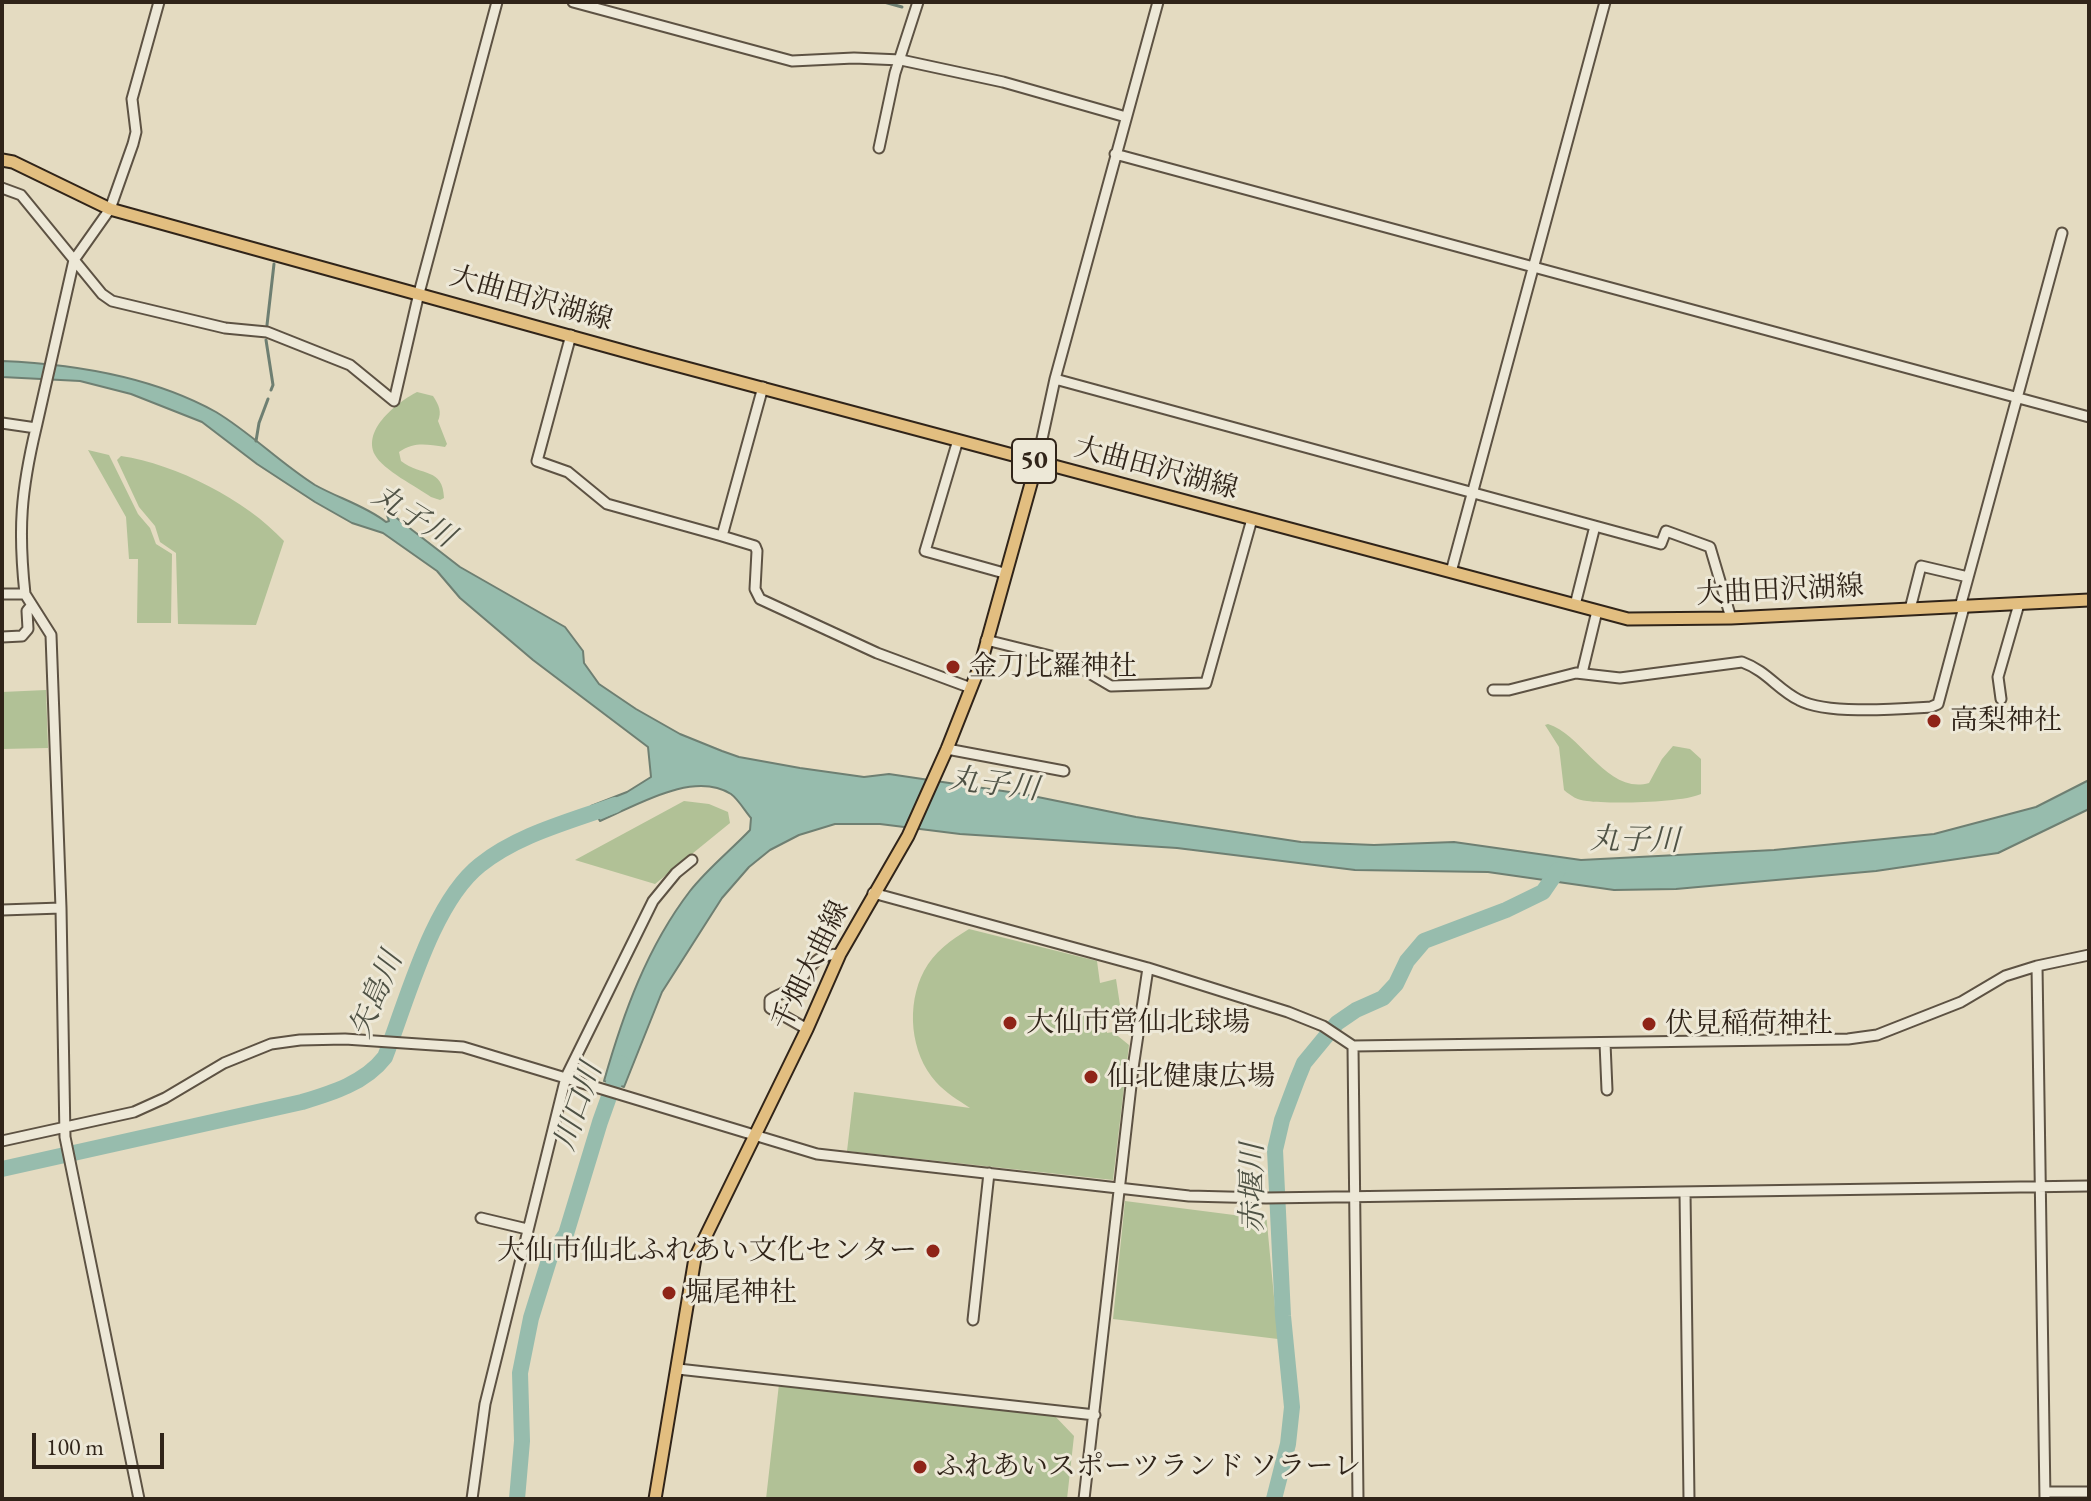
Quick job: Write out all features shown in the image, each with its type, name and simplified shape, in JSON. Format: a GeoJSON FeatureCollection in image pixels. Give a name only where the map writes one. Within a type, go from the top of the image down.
{"type":"FeatureCollection","features":[{"type":"Feature","properties":{"kind":"main road","name":"大曲田沢湖線"},"geometry":{"type":"LineString","coordinates":[[2,160],[13,162],[110,209],[1037,462],[1628,619],[1731,618],[2089,600]]}},
{"type":"Feature","properties":{"kind":"main road","name":"千畑大曲線"},"geometry":{"type":"LineString","coordinates":[[655,1499],[695,1258],[807,1029],[840,954],[908,836],[947,749],[971,688],[1037,462]]}},
{"type":"Feature","properties":{"kind":"street"},"geometry":{"type":"LineString","coordinates":[[139,1499],[65,1132],[51,635],[25,594],[20,507],[23,481],[74,260],[110,209],[133,144],[136,132],[132,99],[159,2]]}},
{"type":"Feature","properties":{"kind":"street"},"geometry":{"type":"LineString","coordinates":[[2,188],[21,195],[102,294],[112,301],[225,328],[267,332],[350,365],[394,401],[419,293],[497,2]]}},
{"type":"Feature","properties":{"kind":"street"},"geometry":{"type":"LineString","coordinates":[[573,2],[792,61],[854,58],[901,60],[1003,82],[1126,117]]}},
{"type":"Feature","properties":{"kind":"street"},"geometry":{"type":"LineString","coordinates":[[879,148],[895,73],[918,2]]}},
{"type":"Feature","properties":{"kind":"street"},"geometry":{"type":"LineString","coordinates":[[1037,462],[1055,379],[1158,2]]}},
{"type":"Feature","properties":{"kind":"street"},"geometry":{"type":"LineString","coordinates":[[1451,572],[1605,2]]}},
{"type":"Feature","properties":{"kind":"street"},"geometry":{"type":"LineString","coordinates":[[1115,154],[2089,417]]}},
{"type":"Feature","properties":{"kind":"street"},"geometry":{"type":"LineString","coordinates":[[1493,690],[1509,690],[1582,673],[1620,678],[1742,662],[1758,668],[1800,701],[1872,710],[1938,704],[1968,577],[2062,233]]}},
{"type":"Feature","properties":{"kind":"street"},"geometry":{"type":"LineString","coordinates":[[571,335],[537,461],[568,472],[607,504],[755,546],[755,589],[760,599],[865,648],[971,688]]}},
{"type":"Feature","properties":{"kind":"street"},"geometry":{"type":"LineString","coordinates":[[1055,379],[1661,544],[1666,531],[1710,547],[1731,618]]}},
{"type":"Feature","properties":{"kind":"street"},"geometry":{"type":"LineString","coordinates":[[722,536],[763,387]]}},
{"type":"Feature","properties":{"kind":"street"},"geometry":{"type":"LineString","coordinates":[[2,423],[36,428]]}},
{"type":"Feature","properties":{"kind":"street"},"geometry":{"type":"LineString","coordinates":[[958,440],[925,551],[1004,573]]}},
{"type":"Feature","properties":{"kind":"street"},"geometry":{"type":"LineString","coordinates":[[986,640],[1067,660],[1111,686],[1206,683],[1252,519]]}},
{"type":"Feature","properties":{"kind":"street"},"geometry":{"type":"LineString","coordinates":[[1575,605],[1595,526]]}},
{"type":"Feature","properties":{"kind":"street"},"geometry":{"type":"LineString","coordinates":[[1910,609],[1921,566],[1968,577]]}},
{"type":"Feature","properties":{"kind":"street"},"geometry":{"type":"LineString","coordinates":[[2,594],[25,594]]}},
{"type":"Feature","properties":{"kind":"street"},"geometry":{"type":"LineString","coordinates":[[2001,699],[1998,677],[2019,604]]}},
{"type":"Feature","properties":{"kind":"street"},"geometry":{"type":"LineString","coordinates":[[2,637],[22,636],[28,629],[27,611],[32,605]]}},
{"type":"Feature","properties":{"kind":"street"},"geometry":{"type":"LineString","coordinates":[[1582,673],[1597,611]]}},
{"type":"Feature","properties":{"kind":"street"},"geometry":{"type":"LineString","coordinates":[[947,749],[1064,771]]}},
{"type":"Feature","properties":{"kind":"street"},"geometry":{"type":"LineString","coordinates":[[472,1499],[485,1404],[527,1229],[571,1079],[653,901],[676,873],[692,860]]}},
{"type":"Feature","properties":{"kind":"street"},"geometry":{"type":"LineString","coordinates":[[873,893],[1148,968],[1288,1012],[1323,1026],[1353,1046],[1848,1039],[1877,1035],[1961,1002],[2005,976],[2089,955]]}},
{"type":"Feature","properties":{"kind":"street"},"geometry":{"type":"LineString","coordinates":[[2,910],[61,908]]}},
{"type":"Feature","properties":{"kind":"street"},"geometry":{"type":"LineString","coordinates":[[807,1029],[770,1008],[770,1000],[796,984],[818,958],[840,954]]}},
{"type":"Feature","properties":{"kind":"street"},"geometry":{"type":"LineString","coordinates":[[2037,966],[2045,1495],[2089,1492]]}},
{"type":"Feature","properties":{"kind":"street"},"geometry":{"type":"LineString","coordinates":[[1084,1499],[1133,1068],[1148,968]]}},
{"type":"Feature","properties":{"kind":"street"},"geometry":{"type":"LineString","coordinates":[[2,1141],[65,1132],[134,1112],[165,1098],[224,1063],[271,1044],[300,1040],[364,1040],[463,1047],[817,1154],[1189,1196],[1284,1198],[2089,1186]]}},
{"type":"Feature","properties":{"kind":"street"},"geometry":{"type":"LineString","coordinates":[[1605,1043],[1607,1090]]}},
{"type":"Feature","properties":{"kind":"street"},"geometry":{"type":"LineString","coordinates":[[1353,1046],[1358,1499]]}},
{"type":"Feature","properties":{"kind":"street"},"geometry":{"type":"LineString","coordinates":[[973,1320],[989,1173]]}},
{"type":"Feature","properties":{"kind":"street"},"geometry":{"type":"LineString","coordinates":[[1685,1192],[1689,1499]]}},
{"type":"Feature","properties":{"kind":"street"},"geometry":{"type":"LineString","coordinates":[[481,1218],[527,1229]]}},
{"type":"Feature","properties":{"kind":"street"},"geometry":{"type":"LineString","coordinates":[[678,1369],[1095,1415]]}},
{"type":"Feature","properties":{"kind":"shaded area"},"geometry":{"type":"Polygon","coordinates":[[[2,361],[57,365],[112,374],[166,390],[216,412],[315,485],[386,522],[389,521],[385,509],[460,567],[565,627],[583,651],[584,663],[599,684],[636,709],[680,734],[739,757],[864,777],[889,774],[1023,794],[1136,817],[1301,842],[1374,845],[1454,842],[1581,860],[1774,850],[1934,834],[2036,807],[2089,780],[2089,809],[1998,853],[1876,871],[1676,889],[1614,890],[1488,872],[1355,870],[1177,848],[960,834],[880,824],[835,824],[799,835],[770,850],[749,867],[722,898],[662,992],[624,1087],[604,1081],[628,1006],[649,958],[675,912],[711,867],[750,830],[751,818],[736,799],[716,788],[682,788],[600,821],[591,806],[627,792],[651,777],[648,747],[533,660],[460,598],[437,571],[383,533],[352,523],[315,502],[257,464],[202,422],[131,394],[80,381],[2,377],[2,361]]]}},
{"type":"Feature","properties":{"kind":"shaded area"},"geometry":{"type":"Polygon","coordinates":[[[417,392],[435,399],[440,412],[438,421],[447,444],[445,447],[416,445],[399,452],[401,461],[440,481],[444,498],[440,500],[385,466],[375,455],[372,445],[373,436],[384,418],[417,392]]]}},
{"type":"Feature","properties":{"kind":"shaded area"},"geometry":{"type":"Polygon","coordinates":[[[88,450],[109,455],[156,544],[172,554],[171,623],[137,623],[138,559],[129,559],[126,517],[88,450]]]}},
{"type":"Feature","properties":{"kind":"shaded area"},"geometry":{"type":"Polygon","coordinates":[[[121,456],[164,467],[209,486],[250,512],[284,541],[256,625],[178,624],[176,553],[160,542],[155,526],[139,507],[117,460],[121,456]]]}},
{"type":"Feature","properties":{"kind":"shaded area"},"geometry":{"type":"Polygon","coordinates":[[[46,690],[48,748],[2,749],[2,692],[46,690]]]}},
{"type":"Feature","properties":{"kind":"shaded area"},"geometry":{"type":"Polygon","coordinates":[[[1545,725],[1572,739],[1608,772],[1634,784],[1649,783],[1673,746],[1690,749],[1701,759],[1701,794],[1645,802],[1577,799],[1564,790],[1559,747],[1545,725]]]}},
{"type":"Feature","properties":{"kind":"shaded area"},"geometry":{"type":"Polygon","coordinates":[[[684,801],[709,804],[728,812],[730,823],[655,884],[575,860],[684,801]]]}},
{"type":"Feature","properties":{"kind":"shaded area"},"geometry":{"type":"Polygon","coordinates":[[[969,929],[1097,961],[1100,983],[1116,979],[1122,1018],[1107,1020],[1107,1033],[1113,1032],[1129,1045],[1113,1180],[847,1151],[854,1092],[970,1108],[944,1090],[927,1070],[916,1043],[913,1013],[918,984],[928,964],[944,947],[969,929]]]}},
{"type":"Feature","properties":{"kind":"shaded area"},"geometry":{"type":"Polygon","coordinates":[[[1125,1201],[1234,1215],[1266,1213],[1278,1339],[1113,1319],[1125,1201]]]}},
{"type":"Feature","properties":{"kind":"shaded area","name":"ふれあいスポーツランド ソラーレ"},"geometry":{"type":"Polygon","coordinates":[[[779,1384],[1053,1414],[1074,1436],[1067,1499],[766,1499],[779,1384]]]}},
{"type":"Feature","properties":{"kind":"waterway"},"geometry":{"type":"LineString","coordinates":[[884,2],[902,7]]}},
{"type":"Feature","properties":{"kind":"waterway"},"geometry":{"type":"LineString","coordinates":[[267,325],[274,264]]}},
{"type":"Feature","properties":{"kind":"waterway"},"geometry":{"type":"LineString","coordinates":[[266,340],[273,385],[271,390]]}},
{"type":"Feature","properties":{"kind":"waterway"},"geometry":{"type":"LineString","coordinates":[[256,441],[268,399]]}},
{"type":"Feature","properties":{"kind":"waterway","name":"矢島川"},"geometry":{"type":"LineString","coordinates":[[2,1169],[302,1102],[358,1080],[385,1057],[423,954],[448,903],[463,882],[480,865],[511,845],[615,805]]}},
{"type":"Feature","properties":{"kind":"waterway","name":"赤堰川"},"geometry":{"type":"LineString","coordinates":[[1274,1499],[1288,1444],[1292,1407],[1283,1316],[1275,1150],[1282,1120],[1304,1063],[1337,1023],[1383,998],[1424,941],[1506,910],[1543,892],[1558,870]]}},
{"type":"Feature","properties":{"kind":"waterway","name":"川口川"},"geometry":{"type":"LineString","coordinates":[[517,1499],[522,1441],[520,1373],[531,1318],[550,1257],[566,1234],[621,1063]]}},
{"type":"Feature","properties":{"kind":"place","name":"金刀比羅神社"},"geometry":{"type":"Point","coordinates":[953,667]}},
{"type":"Feature","properties":{"kind":"place","name":"高梨神社"},"geometry":{"type":"Point","coordinates":[1934,721]}},
{"type":"Feature","properties":{"kind":"place","name":"大仙市営仙北球場"},"geometry":{"type":"Point","coordinates":[1010,1023]}},
{"type":"Feature","properties":{"kind":"place","name":"伏見稲荷神社"},"geometry":{"type":"Point","coordinates":[1649,1024]}},
{"type":"Feature","properties":{"kind":"place","name":"仙北健康広場"},"geometry":{"type":"Point","coordinates":[1091,1077]}},
{"type":"Feature","properties":{"kind":"place","name":"大仙市仙北ふれあい文化センター"},"geometry":{"type":"Point","coordinates":[933,1251]}},
{"type":"Feature","properties":{"kind":"place","name":"堀尾神社"},"geometry":{"type":"Point","coordinates":[669,1293]}},
{"type":"Feature","properties":{"kind":"place","name":"ふれあいスポーツランド ソラーレ"},"geometry":{"type":"Point","coordinates":[920,1467]}},
{"type":"Feature","properties":{"kind":"water label","name":"丸子川"},"geometry":{"type":"Point","coordinates":[413,517]}},
{"type":"Feature","properties":{"kind":"water label","name":"丸子川"},"geometry":{"type":"Point","coordinates":[994,785]}},
{"type":"Feature","properties":{"kind":"water label","name":"丸子川"},"geometry":{"type":"Point","coordinates":[1635,841]}}]}
